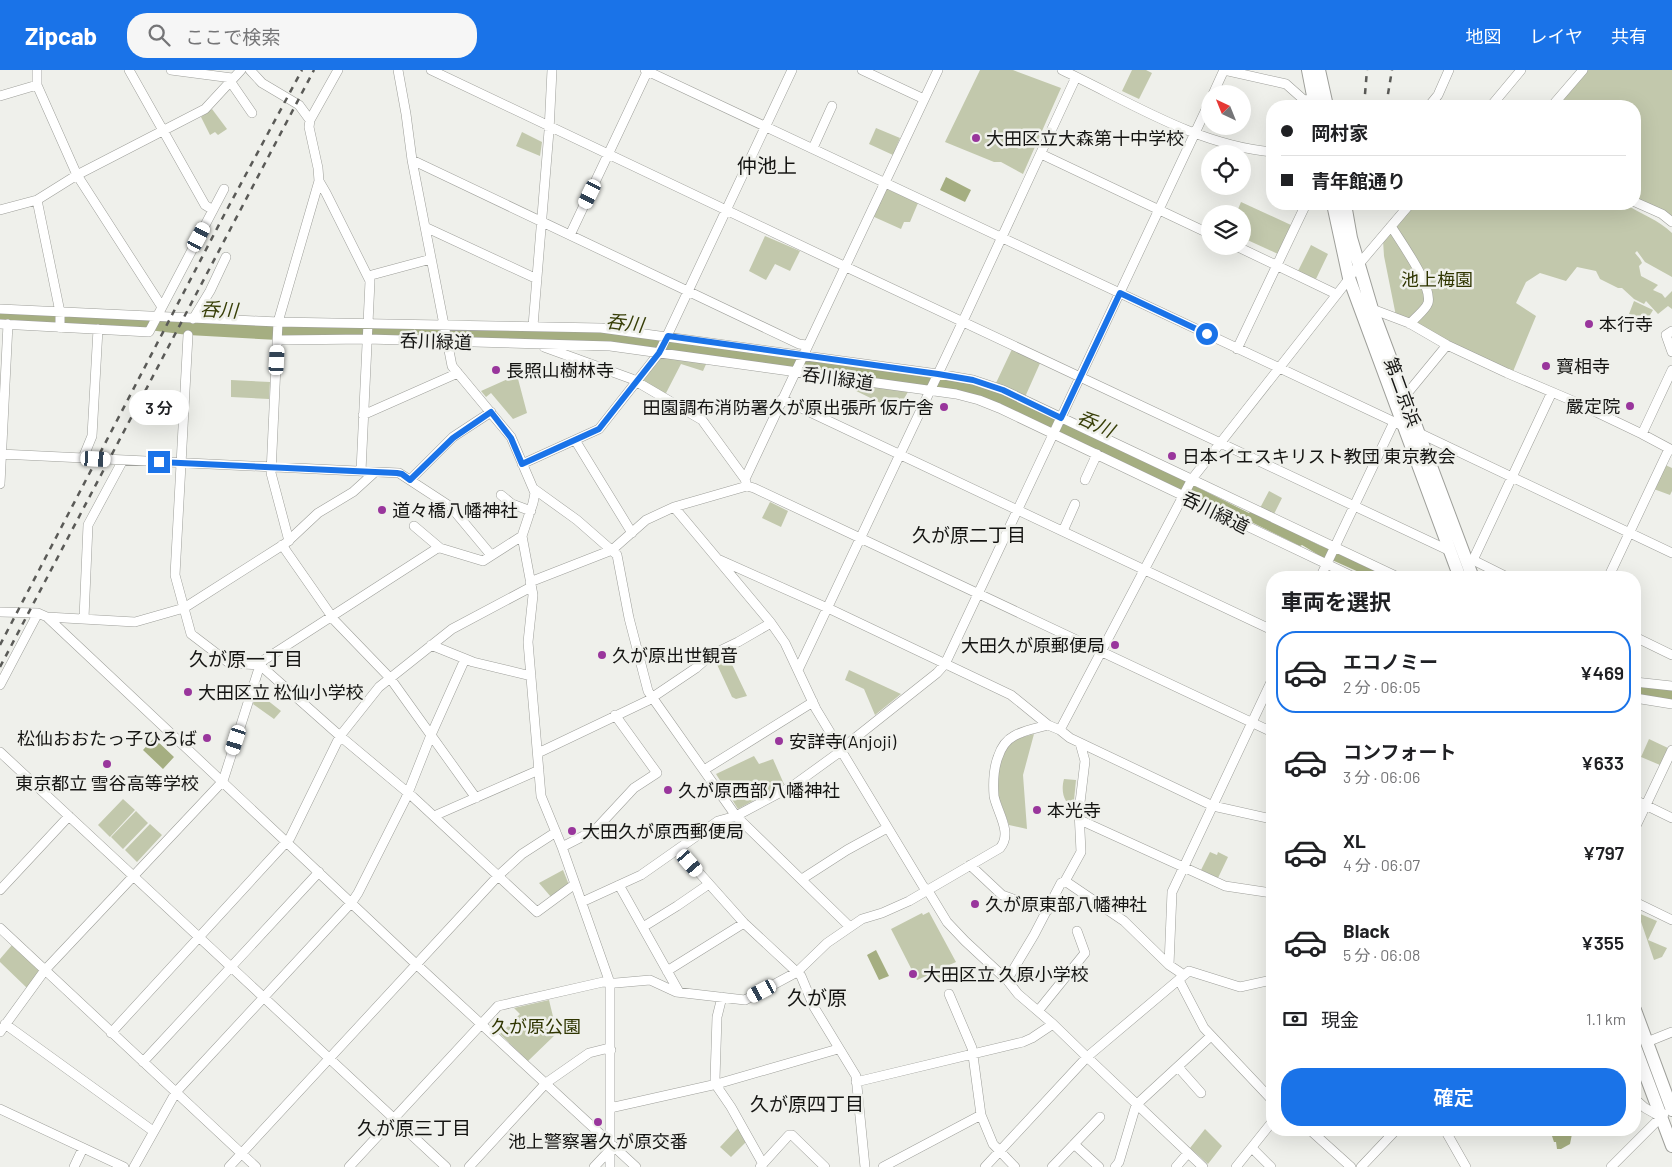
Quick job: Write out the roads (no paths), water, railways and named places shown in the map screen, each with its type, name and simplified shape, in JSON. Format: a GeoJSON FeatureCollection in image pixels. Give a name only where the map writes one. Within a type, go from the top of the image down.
{"type":"FeatureCollection","features":[{"type":"Feature","properties":{"kind":"highway"},"geometry":{"type":"LineString","coordinates":[[1308,70],[1313,100]]}},
{"type":"Feature","properties":{"kind":"highway"},"geometry":{"type":"LineString","coordinates":[[1320,70],[1326,100]]}},
{"type":"Feature","properties":{"kind":"highway","name":"第二京浜"},"geometry":{"type":"LineString","coordinates":[[1334,210],[1349,278],[1399,424],[1458,571]]}},
{"type":"Feature","properties":{"kind":"highway","name":"第二京浜"},"geometry":{"type":"LineString","coordinates":[[1346,210],[1351,238],[1372,309],[1418,433],[1470,561],[1472,571]]}},
{"type":"Feature","properties":{"kind":"highway"},"geometry":{"type":"LineString","coordinates":[[1641,1045],[1669,1110],[1672,1146]]}},
{"type":"Feature","properties":{"kind":"street"},"geometry":{"type":"LineString","coordinates":[[36,70],[37,85],[77,175],[162,307]]}},
{"type":"Feature","properties":{"kind":"street"},"geometry":{"type":"LineString","coordinates":[[129,70],[205,205],[213,210]]}},
{"type":"Feature","properties":{"kind":"street"},"geometry":{"type":"LineString","coordinates":[[171,70],[231,80],[252,113]]}},
{"type":"Feature","properties":{"kind":"street"},"geometry":{"type":"LineString","coordinates":[[0,210],[37,200],[77,175],[205,109],[240,70]]}},
{"type":"Feature","properties":{"kind":"street"},"geometry":{"type":"LineString","coordinates":[[250,70],[262,83],[299,105],[310,120]]}},
{"type":"Feature","properties":{"kind":"street"},"geometry":{"type":"LineString","coordinates":[[338,70],[310,120],[309,127],[318,168],[319,182],[278,322],[279,340],[271,473],[285,543],[332,616],[390,678],[476,798]]}},
{"type":"Feature","properties":{"kind":"street"},"geometry":{"type":"LineString","coordinates":[[398,70],[412,160],[452,366],[511,438],[534,489],[535,496],[522,536],[533,598],[528,638],[541,796],[562,847],[610,983],[610,1167]]}},
{"type":"Feature","properties":{"kind":"street"},"geometry":{"type":"LineString","coordinates":[[431,70],[1450,550]]}},
{"type":"Feature","properties":{"kind":"street"},"geometry":{"type":"LineString","coordinates":[[532,326],[552,70]]}},
{"type":"Feature","properties":{"kind":"street"},"geometry":{"type":"LineString","coordinates":[[570,235],[647,70],[1002,238],[1118,296],[1279,368],[1672,553]]}},
{"type":"Feature","properties":{"kind":"street"},"geometry":{"type":"LineString","coordinates":[[522,464],[599,429],[659,353],[792,70]]}},
{"type":"Feature","properties":{"kind":"street"},"geometry":{"type":"LineString","coordinates":[[862,70],[924,99]]}},
{"type":"Feature","properties":{"kind":"street"},"geometry":{"type":"LineString","coordinates":[[112,1033],[287,842],[340,736],[379,687],[452,629],[531,584],[612,550],[646,520],[674,507],[746,482],[806,345],[938,70]]}},
{"type":"Feature","properties":{"kind":"street"},"geometry":{"type":"LineString","coordinates":[[1062,70],[1147,113],[1195,134],[1254,151],[1266,152]]}},
{"type":"Feature","properties":{"kind":"street"},"geometry":{"type":"LineString","coordinates":[[1217,85],[1224,70],[1286,84],[1304,100]]}},
{"type":"Feature","properties":{"kind":"street"},"geometry":{"type":"LineString","coordinates":[[1434,100],[1449,70]]}},
{"type":"Feature","properties":{"kind":"street"},"geometry":{"type":"LineString","coordinates":[[1557,100],[1583,70]]}},
{"type":"Feature","properties":{"kind":"street"},"geometry":{"type":"LineString","coordinates":[[1496,100],[1518,71]]}},
{"type":"Feature","properties":{"kind":"street"},"geometry":{"type":"LineString","coordinates":[[798,670],[964,321],[1076,76]]}},
{"type":"Feature","properties":{"kind":"street"},"geometry":{"type":"LineString","coordinates":[[0,96],[37,85]]}},
{"type":"Feature","properties":{"kind":"street"},"geometry":{"type":"LineString","coordinates":[[813,148],[832,106]]}},
{"type":"Feature","properties":{"kind":"street"},"geometry":{"type":"LineString","coordinates":[[582,902],[640,875],[718,821],[736,816],[794,785],[842,751],[845,746],[937,673],[945,664],[1201,121]]}},
{"type":"Feature","properties":{"kind":"street"},"geometry":{"type":"LineString","coordinates":[[1041,154],[1201,230]]}},
{"type":"Feature","properties":{"kind":"street"},"geometry":{"type":"LineString","coordinates":[[412,160],[799,344],[806,345]]}},
{"type":"Feature","properties":{"kind":"street"},"geometry":{"type":"LineString","coordinates":[[319,182],[326,192],[370,281],[362,471]]}},
{"type":"Feature","properties":{"kind":"street"},"geometry":{"type":"LineString","coordinates":[[0,484],[4,324],[149,332],[224,189]]}},
{"type":"Feature","properties":{"kind":"street"},"geometry":{"type":"LineString","coordinates":[[37,200],[60,313],[60,327]]}},
{"type":"Feature","properties":{"kind":"street"},"geometry":{"type":"LineString","coordinates":[[1641,205],[1662,214],[1672,222]]}},
{"type":"Feature","properties":{"kind":"street"},"geometry":{"type":"LineString","coordinates":[[1237,349],[1303,210]]}},
{"type":"Feature","properties":{"kind":"street"},"geometry":{"type":"LineString","coordinates":[[1060,730],[1191,480],[1359,264],[1405,210]]}},
{"type":"Feature","properties":{"kind":"street"},"geometry":{"type":"LineString","coordinates":[[1391,226],[1416,267],[1428,294],[1427,305],[1410,324]]}},
{"type":"Feature","properties":{"kind":"street"},"geometry":{"type":"LineString","coordinates":[[425,227],[536,279]]}},
{"type":"Feature","properties":{"kind":"street"},"geometry":{"type":"LineString","coordinates":[[1251,253],[1336,294]]}},
{"type":"Feature","properties":{"kind":"street"},"geometry":{"type":"LineString","coordinates":[[192,318],[210,290],[226,257]]}},
{"type":"Feature","properties":{"kind":"street"},"geometry":{"type":"LineString","coordinates":[[368,276],[431,259]]}},
{"type":"Feature","properties":{"kind":"street"},"geometry":{"type":"LineString","coordinates":[[0,309],[369,325],[601,328],[973,380],[1003,390],[1060,419],[1385,571]]}},
{"type":"Feature","properties":{"kind":"street"},"geometry":{"type":"LineString","coordinates":[[1372,309],[1410,324],[1447,345],[1642,434],[1671,450],[1611,571]]}},
{"type":"Feature","properties":{"kind":"street"},"geometry":{"type":"LineString","coordinates":[[83,458],[92,436],[98,329]]}},
{"type":"Feature","properties":{"kind":"street"},"geometry":{"type":"LineString","coordinates":[[1672,332],[1666,335],[1672,352]]}},
{"type":"Feature","properties":{"kind":"street"},"geometry":{"type":"LineString","coordinates":[[188,335],[175,575],[191,634],[229,663],[260,665],[434,816],[537,912],[575,884]]}},
{"type":"Feature","properties":{"kind":"street","name":"呑川緑道"},"geometry":{"type":"LineString","coordinates":[[279,340],[368,338],[610,346],[956,394],[979,400],[1054,433],[1343,571]]}},
{"type":"Feature","properties":{"kind":"street"},"geometry":{"type":"LineString","coordinates":[[537,344],[637,382],[702,420],[746,482],[754,488],[1266,729]]}},
{"type":"Feature","properties":{"kind":"street"},"geometry":{"type":"LineString","coordinates":[[1403,392],[1410,390],[1447,345]]}},
{"type":"Feature","properties":{"kind":"street"},"geometry":{"type":"LineString","coordinates":[[1642,434],[1672,370]]}},
{"type":"Feature","properties":{"kind":"street"},"geometry":{"type":"LineString","coordinates":[[364,415],[458,373]]}},
{"type":"Feature","properties":{"kind":"street"},"geometry":{"type":"LineString","coordinates":[[1493,571],[1470,561],[1512,478],[1552,392]]}},
{"type":"Feature","properties":{"kind":"street"},"geometry":{"type":"LineString","coordinates":[[782,399],[1266,627]]}},
{"type":"Feature","properties":{"kind":"street"},"geometry":{"type":"LineString","coordinates":[[410,480],[453,438],[491,412]]}},
{"type":"Feature","properties":{"kind":"street"},"geometry":{"type":"LineString","coordinates":[[1323,571],[1354,505],[1399,424]]}},
{"type":"Feature","properties":{"kind":"street"},"geometry":{"type":"LineString","coordinates":[[575,440],[632,533]]}},
{"type":"Feature","properties":{"kind":"street"},"geometry":{"type":"LineString","coordinates":[[1,454],[398,473],[453,509],[491,555]]}},
{"type":"Feature","properties":{"kind":"street"},"geometry":{"type":"LineString","coordinates":[[1085,480],[1097,454]]}},
{"type":"Feature","properties":{"kind":"street"},"geometry":{"type":"LineString","coordinates":[[84,618],[88,525],[123,460]]}},
{"type":"Feature","properties":{"kind":"street"},"geometry":{"type":"LineString","coordinates":[[47,617],[134,622],[184,608],[285,543],[318,513],[353,492],[375,472]]}},
{"type":"Feature","properties":{"kind":"street"},"geometry":{"type":"LineString","coordinates":[[534,489],[577,520],[617,555],[629,618],[648,690],[652,697],[736,816],[850,926]]}},
{"type":"Feature","properties":{"kind":"street"},"geometry":{"type":"LineString","coordinates":[[501,495],[512,504],[531,511]]}},
{"type":"Feature","properties":{"kind":"street"},"geometry":{"type":"LineString","coordinates":[[1063,531],[1075,504]]}},
{"type":"Feature","properties":{"kind":"street"},"geometry":{"type":"LineString","coordinates":[[674,507],[771,623],[784,643],[813,702],[887,828],[947,922],[1007,980],[1018,994],[1053,1024],[1203,1167]]}},
{"type":"Feature","properties":{"kind":"street"},"geometry":{"type":"LineString","coordinates":[[414,526],[440,548],[483,561],[522,536]]}},
{"type":"Feature","properties":{"kind":"street"},"geometry":{"type":"LineString","coordinates":[[153,1131],[2,1028],[45,970],[223,781],[260,665],[264,660],[440,548]]}},
{"type":"Feature","properties":{"kind":"street"},"geometry":{"type":"LineString","coordinates":[[718,558],[1012,695],[1048,725],[1060,730],[1080,743],[1213,806],[1266,818]]}},
{"type":"Feature","properties":{"kind":"street"},"geometry":{"type":"LineString","coordinates":[[0,612],[38,613],[47,617],[416,964],[546,1083],[610,1146],[636,1167]]}},
{"type":"Feature","properties":{"kind":"street"},"geometry":{"type":"LineString","coordinates":[[0,685],[38,613]]}},
{"type":"Feature","properties":{"kind":"street"},"geometry":{"type":"LineString","coordinates":[[538,753],[652,697],[696,668],[711,655],[771,623]]}},
{"type":"Feature","properties":{"kind":"street"},"geometry":{"type":"LineString","coordinates":[[1641,640],[1672,654]]}},
{"type":"Feature","properties":{"kind":"street"},"geometry":{"type":"LineString","coordinates":[[431,645],[473,662],[531,676]]}},
{"type":"Feature","properties":{"kind":"street"},"geometry":{"type":"LineString","coordinates":[[134,1167],[176,1092],[352,902],[358,893],[408,793],[431,734],[465,659]]}},
{"type":"Feature","properties":{"kind":"street"},"geometry":{"type":"LineString","coordinates":[[1641,683],[1672,686]]}},
{"type":"Feature","properties":{"kind":"street"},"geometry":{"type":"LineString","coordinates":[[1169,965],[1172,892],[1266,693]]}},
{"type":"Feature","properties":{"kind":"street"},"geometry":{"type":"LineString","coordinates":[[1641,699],[1672,704]]}},
{"type":"Feature","properties":{"kind":"street"},"geometry":{"type":"LineString","coordinates":[[704,770],[813,702]]}},
{"type":"Feature","properties":{"kind":"street"},"geometry":{"type":"LineString","coordinates":[[562,847],[595,830],[634,788],[657,773],[615,715]]}},
{"type":"Feature","properties":{"kind":"street"},"geometry":{"type":"LineString","coordinates":[[349,1167],[498,1006],[603,982],[650,980],[679,992],[745,1000],[797,972],[827,943],[850,926],[862,919],[882,913],[909,901],[1000,848],[1005,842],[1005,832],[994,798],[993,774],[1003,746],[1014,736],[1048,725]]}},
{"type":"Feature","properties":{"kind":"street"},"geometry":{"type":"LineString","coordinates":[[1007,980],[1081,852],[1080,820],[1086,761],[1080,743]]}},
{"type":"Feature","properties":{"kind":"street"},"geometry":{"type":"LineString","coordinates":[[1641,815],[1672,750]]}},
{"type":"Feature","properties":{"kind":"street"},"geometry":{"type":"LineString","coordinates":[[1,755],[135,876],[446,1167]]}},
{"type":"Feature","properties":{"kind":"street"},"geometry":{"type":"LineString","coordinates":[[434,816],[539,770]]}},
{"type":"Feature","properties":{"kind":"street"},"geometry":{"type":"LineString","coordinates":[[1641,803],[1672,818]]}},
{"type":"Feature","properties":{"kind":"street"},"geometry":{"type":"LineString","coordinates":[[0,890],[69,816]]}},
{"type":"Feature","properties":{"kind":"street"},"geometry":{"type":"LineString","coordinates":[[1080,820],[1225,886],[1266,892]]}},
{"type":"Feature","properties":{"kind":"street"},"geometry":{"type":"LineString","coordinates":[[802,879],[847,850],[887,828]]}},
{"type":"Feature","properties":{"kind":"street"},"geometry":{"type":"LineString","coordinates":[[229,1167],[498,876],[522,854],[556,832]]}},
{"type":"Feature","properties":{"kind":"street"},"geometry":{"type":"LineString","coordinates":[[678,849],[744,923],[801,976],[814,1007],[856,1076],[864,1167]]}},
{"type":"Feature","properties":{"kind":"street"},"geometry":{"type":"LineString","coordinates":[[970,865],[1002,894],[1047,911]]}},
{"type":"Feature","properties":{"kind":"street"},"geometry":{"type":"LineString","coordinates":[[143,1062],[319,872]]}},
{"type":"Feature","properties":{"kind":"street"},"geometry":{"type":"LineString","coordinates":[[1065,881],[1124,921],[1182,978],[1198,1018],[1211,1036],[1266,1094]]}},
{"type":"Feature","properties":{"kind":"street"},"geometry":{"type":"LineString","coordinates":[[643,928],[709,884]]}},
{"type":"Feature","properties":{"kind":"street"},"geometry":{"type":"LineString","coordinates":[[619,885],[679,992]]}},
{"type":"Feature","properties":{"kind":"street"},"geometry":{"type":"LineString","coordinates":[[1641,905],[1672,920]]}},
{"type":"Feature","properties":{"kind":"street"},"geometry":{"type":"LineString","coordinates":[[667,971],[744,923]]}},
{"type":"Feature","properties":{"kind":"street"},"geometry":{"type":"LineString","coordinates":[[0,928],[256,1167]]}},
{"type":"Feature","properties":{"kind":"street"},"geometry":{"type":"LineString","coordinates":[[1038,1011],[1086,953],[1077,931]]}},
{"type":"Feature","properties":{"kind":"street"},"geometry":{"type":"LineString","coordinates":[[985,1167],[1087,1057],[1189,971],[1240,986],[1266,981]]}},
{"type":"Feature","properties":{"kind":"street"},"geometry":{"type":"LineString","coordinates":[[949,994],[972,1048],[981,1115],[993,1144],[1015,1167]]}},
{"type":"Feature","properties":{"kind":"street"},"geometry":{"type":"LineString","coordinates":[[722,997],[717,1017],[715,1079],[761,1165],[789,1135],[792,1135],[825,1167]]}},
{"type":"Feature","properties":{"kind":"street"},"geometry":{"type":"LineString","coordinates":[[856,1082],[1023,1042],[1053,1024]]}},
{"type":"Feature","properties":{"kind":"street"},"geometry":{"type":"LineString","coordinates":[[1641,1045],[1672,1032]]}},
{"type":"Feature","properties":{"kind":"street"},"geometry":{"type":"LineString","coordinates":[[1115,1167],[1119,1162],[1136,1105],[1211,1036]]}},
{"type":"Feature","properties":{"kind":"street"},"geometry":{"type":"LineString","coordinates":[[469,1167],[546,1083],[589,1053],[605,1049],[611,1050]]}},
{"type":"Feature","properties":{"kind":"street"},"geometry":{"type":"LineString","coordinates":[[610,1108],[717,1084],[838,1049]]}},
{"type":"Feature","properties":{"kind":"street"},"geometry":{"type":"LineString","coordinates":[[1178,1067],[1201,1093]]}},
{"type":"Feature","properties":{"kind":"street"},"geometry":{"type":"LineString","coordinates":[[1641,1104],[1646,1108],[1669,1110]]}},
{"type":"Feature","properties":{"kind":"street"},"geometry":{"type":"LineString","coordinates":[[0,1109],[124,1167]]}},
{"type":"Feature","properties":{"kind":"street"},"geometry":{"type":"LineString","coordinates":[[1612,1167],[1669,1110]]}},
{"type":"Feature","properties":{"kind":"street"},"geometry":{"type":"LineString","coordinates":[[883,1167],[981,1115]]}},
{"type":"Feature","properties":{"kind":"street"},"geometry":{"type":"LineString","coordinates":[[1052,1167],[1100,1117]]}},
{"type":"Feature","properties":{"kind":"street"},"geometry":{"type":"LineString","coordinates":[[1236,1167],[1266,1130]]}},
{"type":"Feature","properties":{"kind":"street"},"geometry":{"type":"LineString","coordinates":[[1317,1136],[1351,1167]]}},
{"type":"Feature","properties":{"kind":"street"},"geometry":{"type":"LineString","coordinates":[[1361,1167],[1389,1136]]}},
{"type":"Feature","properties":{"kind":"street"},"geometry":{"type":"LineString","coordinates":[[1448,1136],[1466,1167]]}},
{"type":"Feature","properties":{"kind":"street"},"geometry":{"type":"LineString","coordinates":[[1074,1144],[1099,1167]]}},
{"type":"Feature","properties":{"kind":"street"},"geometry":{"type":"LineString","coordinates":[[594,1167],[610,1146]]}},
{"type":"Feature","properties":{"kind":"street"},"geometry":{"type":"LineString","coordinates":[[74,1167],[83,1148]]}},
{"type":"Feature","properties":{"kind":"street"},"geometry":{"type":"LineString","coordinates":[[1252,1148],[1271,1167]]}},
{"type":"Feature","properties":{"kind":"street"},"geometry":{"type":"LineString","coordinates":[[1176,1167],[1188,1153]]}},
{"type":"Feature","properties":{"kind":"railway"},"geometry":{"type":"LineString","coordinates":[[0,645],[223,217],[302,70]]}},
{"type":"Feature","properties":{"kind":"railway"},"geometry":{"type":"LineString","coordinates":[[0,667],[314,70]]}},
{"type":"Feature","properties":{"kind":"railway"},"geometry":{"type":"LineString","coordinates":[[1364,100],[1367,70]]}},
{"type":"Feature","properties":{"kind":"railway"},"geometry":{"type":"LineString","coordinates":[[1387,100],[1392,70]]}},
{"type":"Feature","properties":{"kind":"place","name":"大田区立大森第十中学校"},"geometry":{"type":"Point","coordinates":[976,138]}},
{"type":"Feature","properties":{"kind":"place","name":"本行寺"},"geometry":{"type":"Point","coordinates":[1589,324]}},
{"type":"Feature","properties":{"kind":"place","name":"寶相寺"},"geometry":{"type":"Point","coordinates":[1546,366]}},
{"type":"Feature","properties":{"kind":"place","name":"長照山樹林寺"},"geometry":{"type":"Point","coordinates":[496,370]}},
{"type":"Feature","properties":{"kind":"place","name":"嚴定院"},"geometry":{"type":"Point","coordinates":[1630,406]}},
{"type":"Feature","properties":{"kind":"place","name":"田園調布消防署久が原出張所 仮庁舎"},"geometry":{"type":"Point","coordinates":[944,407]}},
{"type":"Feature","properties":{"kind":"place","name":"日本イエスキリスト教団 東京教会"},"geometry":{"type":"Point","coordinates":[1172,456]}},
{"type":"Feature","properties":{"kind":"place","name":"道々橋八幡神社"},"geometry":{"type":"Point","coordinates":[382,510]}},
{"type":"Feature","properties":{"kind":"place","name":"大田久が原郵便局"},"geometry":{"type":"Point","coordinates":[1115,645]}},
{"type":"Feature","properties":{"kind":"place","name":"久が原出世観音"},"geometry":{"type":"Point","coordinates":[602,655]}},
{"type":"Feature","properties":{"kind":"place","name":"大田区立 松仙小学校"},"geometry":{"type":"Point","coordinates":[188,692]}},
{"type":"Feature","properties":{"kind":"place","name":"松仙おおたっ子ひろば"},"geometry":{"type":"Point","coordinates":[207,738]}},
{"type":"Feature","properties":{"kind":"place","name":"安詳寺(Anjoji)"},"geometry":{"type":"Point","coordinates":[779,741]}},
{"type":"Feature","properties":{"kind":"place","name":"東京都立 雪谷高等学校"},"geometry":{"type":"Point","coordinates":[107,764]}},
{"type":"Feature","properties":{"kind":"place","name":"久が原西部八幡神社"},"geometry":{"type":"Point","coordinates":[668,790]}},
{"type":"Feature","properties":{"kind":"place","name":"本光寺"},"geometry":{"type":"Point","coordinates":[1037,810]}},
{"type":"Feature","properties":{"kind":"place","name":"大田久が原西郵便局"},"geometry":{"type":"Point","coordinates":[572,831]}},
{"type":"Feature","properties":{"kind":"place","name":"久が原東部八幡神社"},"geometry":{"type":"Point","coordinates":[975,904]}},
{"type":"Feature","properties":{"kind":"place","name":"大田区立 久原小学校"},"geometry":{"type":"Point","coordinates":[913,974]}},
{"type":"Feature","properties":{"kind":"place","name":"池上警察署久が原交番"},"geometry":{"type":"Point","coordinates":[598,1122]}},
{"type":"Feature","properties":{"kind":"district","name":"仲池上"},"geometry":{"type":"Point","coordinates":[767,165]}},
{"type":"Feature","properties":{"kind":"district","name":"久が原二丁目"},"geometry":{"type":"Point","coordinates":[969,534]}},
{"type":"Feature","properties":{"kind":"district","name":"久が原一丁目"},"geometry":{"type":"Point","coordinates":[246,658]}},
{"type":"Feature","properties":{"kind":"district","name":"久が原"},"geometry":{"type":"Point","coordinates":[817,997]}},
{"type":"Feature","properties":{"kind":"district","name":"久が原四丁目"},"geometry":{"type":"Point","coordinates":[807,1103]}},
{"type":"Feature","properties":{"kind":"district","name":"久が原三丁目"},"geometry":{"type":"Point","coordinates":[414,1127]}},
{"type":"Feature","properties":{"kind":"park label","name":"池上梅園"},"geometry":{"type":"Point","coordinates":[1437,279]}},
{"type":"Feature","properties":{"kind":"park label","name":"久が原公園"},"geometry":{"type":"Point","coordinates":[536,1026]}},
{"type":"Feature","properties":{"kind":"water label","name":"呑川"},"geometry":{"type":"Point","coordinates":[219,309]}},
{"type":"Feature","properties":{"kind":"water label","name":"呑川"},"geometry":{"type":"Point","coordinates":[625,322]}},
{"type":"Feature","properties":{"kind":"water label","name":"呑川"},"geometry":{"type":"Point","coordinates":[1096,423]}}]}
